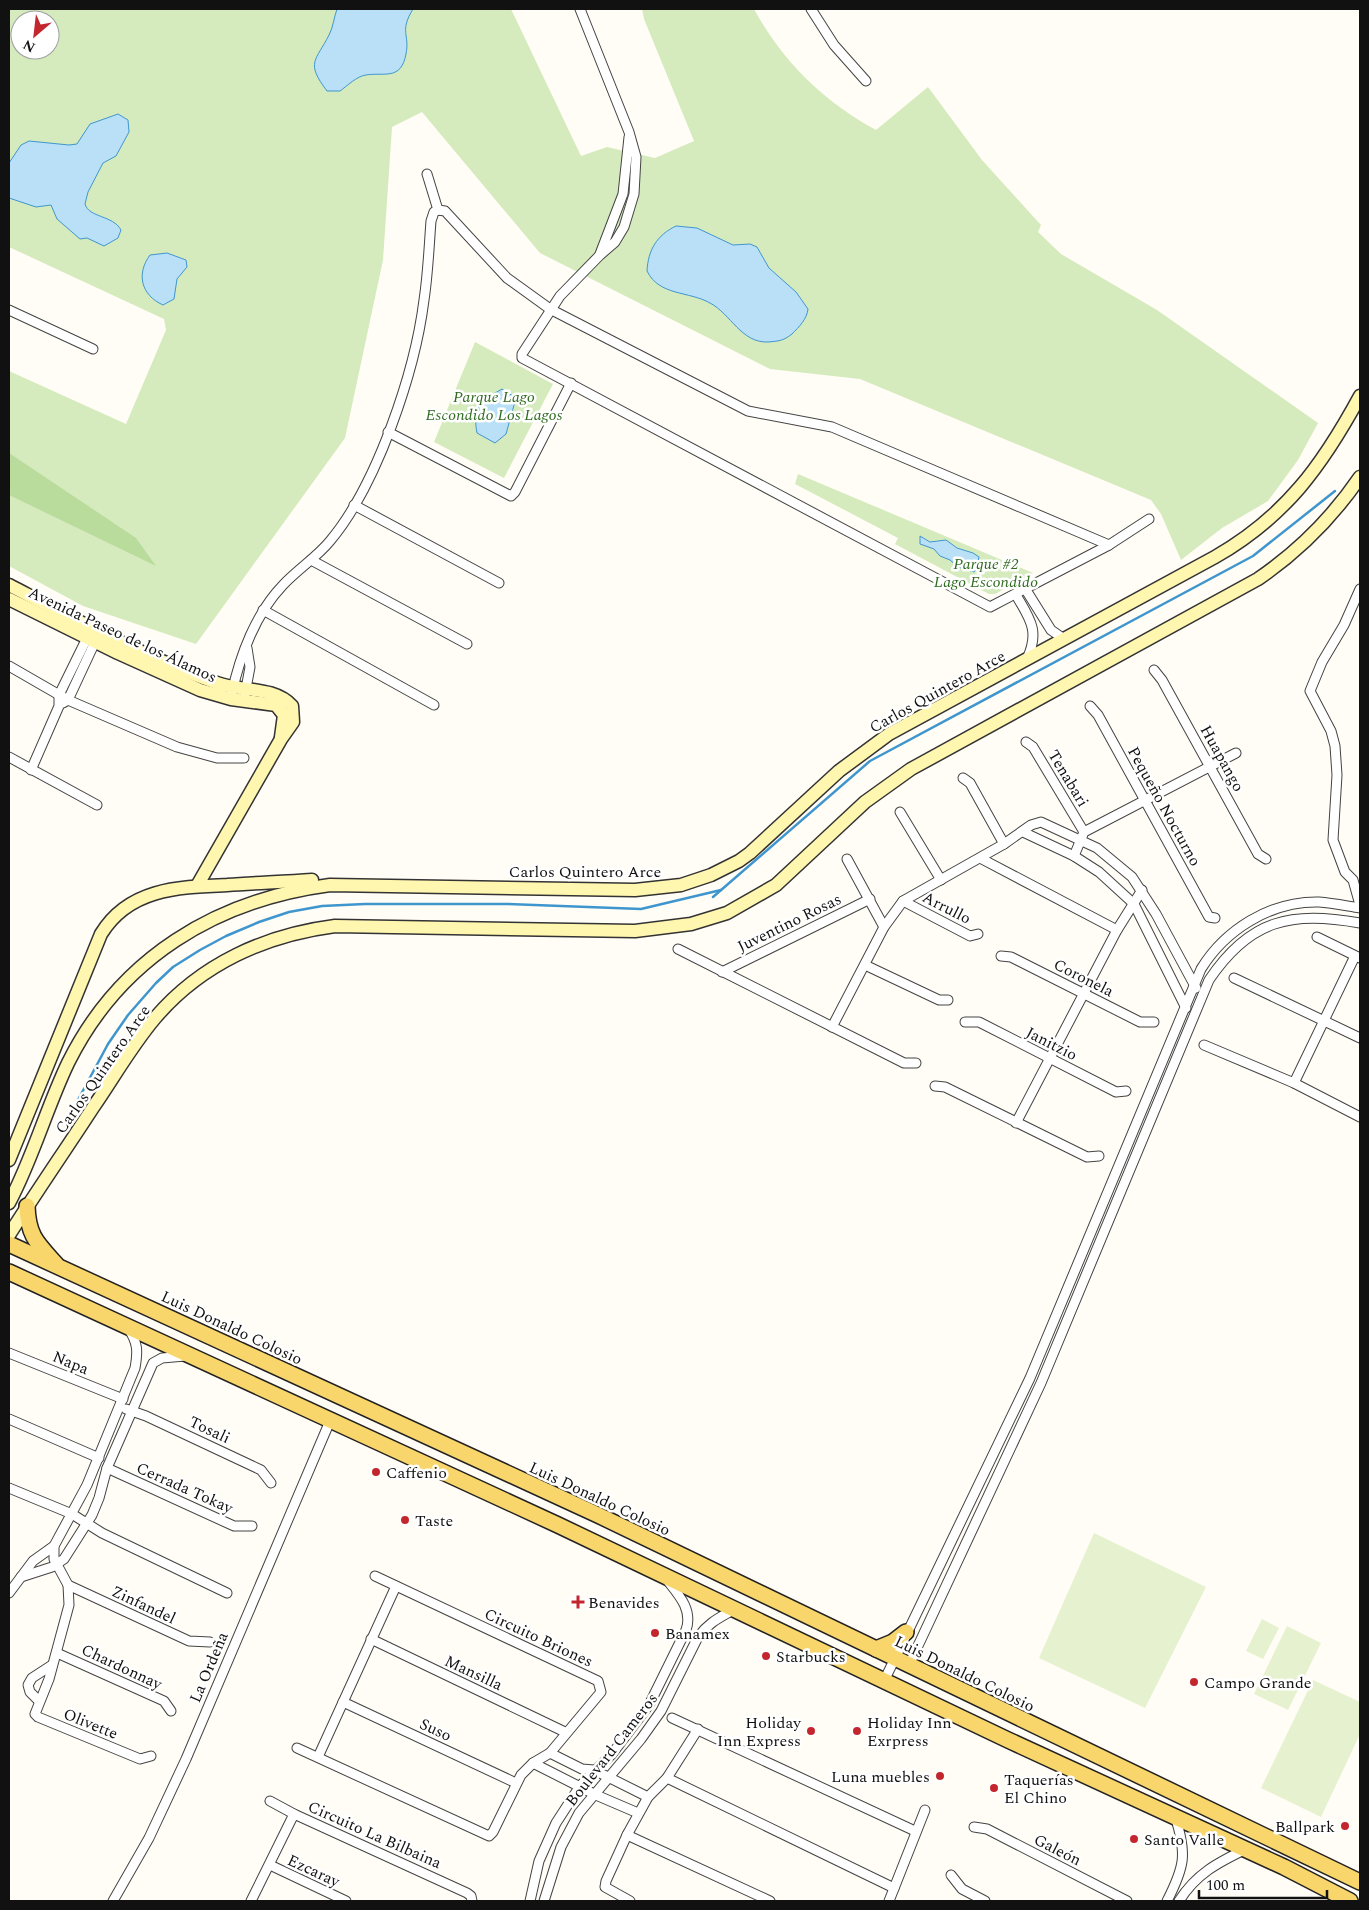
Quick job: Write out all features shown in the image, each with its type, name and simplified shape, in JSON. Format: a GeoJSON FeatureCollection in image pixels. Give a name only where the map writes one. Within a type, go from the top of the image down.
{"type":"FeatureCollection","features":[{"type":"Feature","properties":{"kind":"main road","name":"Carlos Quintero Arce"},"geometry":{"type":"LineString","coordinates":[[9,1203],[28,1163],[34,1142],[68,1062],[97,1016],[133,973],[157,952],[199,925],[249,903],[302,889],[357,884],[635,890],[666,888],[696,880],[725,868],[750,853],[839,771],[889,734],[1215,557],[1261,527],[1306,483],[1330,448],[1360,396]]}},
{"type":"Feature","properties":{"kind":"main road","name":"Carlos Quintero Arce"},"geometry":{"type":"LineString","coordinates":[[9,1235],[154,1019],[187,986],[225,960],[267,941],[304,930],[335,926],[635,930],[682,926],[727,912],[776,885],[865,802],[911,769],[1258,579],[1294,553],[1320,529],[1360,477]]}},
{"type":"Feature","properties":{"kind":"main road","name":"Avenida Paseo de los Álamos"},"geometry":{"type":"LineString","coordinates":[[9,585],[91,640],[121,648]]}},
{"type":"Feature","properties":{"kind":"main road","name":"Avenida Paseo de los Álamos"},"geometry":{"type":"LineString","coordinates":[[9,599],[65,621],[121,648],[207,680],[238,695],[281,709],[284,722],[281,739]]}},
{"type":"Feature","properties":{"kind":"main road","name":"Avenida Paseo de los Álamos"},"geometry":{"type":"LineString","coordinates":[[238,695],[279,696],[292,706],[293,722],[281,739]]}},
{"type":"Feature","properties":{"kind":"main road"},"geometry":{"type":"LineString","coordinates":[[197,886],[281,739]]}},
{"type":"Feature","properties":{"kind":"main road"},"geometry":{"type":"LineString","coordinates":[[9,1160],[60,1032],[105,927],[124,908],[146,895],[172,888],[313,880],[357,884]]}},
{"type":"Feature","properties":{"kind":"main road"},"geometry":{"type":"LineString","coordinates":[[249,903],[257,891],[255,883]]}},
{"type":"Feature","properties":{"kind":"main road"},"geometry":{"type":"LineString","coordinates":[[28,1114],[34,1142]]}},
{"type":"Feature","properties":{"kind":"main road"},"geometry":{"type":"LineString","coordinates":[[27,1206],[30,1231],[36,1242],[61,1268]]}},
{"type":"Feature","properties":{"kind":"main road","name":"Luis Donaldo Colosio"},"geometry":{"type":"LineString","coordinates":[[9,1244],[598,1515],[1360,1882]]}},
{"type":"Feature","properties":{"kind":"main road"},"geometry":{"type":"LineString","coordinates":[[9,1272],[558,1525],[1042,1756],[1246,1849],[1350,1901]]}},
{"type":"Feature","properties":{"kind":"main road"},"geometry":{"type":"LineString","coordinates":[[9,1280],[36,1284]]}},
{"type":"Feature","properties":{"kind":"main road"},"geometry":{"type":"LineString","coordinates":[[270,1392],[285,1385],[287,1371]]}},
{"type":"Feature","properties":{"kind":"main road"},"geometry":{"type":"LineString","coordinates":[[558,1525],[574,1513],[598,1515]]}},
{"type":"Feature","properties":{"kind":"main road"},"geometry":{"type":"LineString","coordinates":[[876,1649],[894,1642],[906,1632]]}},
{"type":"Feature","properties":{"kind":"main road"},"geometry":{"type":"LineString","coordinates":[[994,1733],[1026,1735],[1034,1725]]}},
{"type":"Feature","properties":{"kind":"main road"},"geometry":{"type":"LineString","coordinates":[[1042,1756],[1053,1744],[1080,1747]]}},
{"type":"Feature","properties":{"kind":"main road"},"geometry":{"type":"LineString","coordinates":[[1301,1876],[1310,1867],[1326,1867]]}},
{"type":"Feature","properties":{"kind":"street"},"geometry":{"type":"LineString","coordinates":[[580,9],[629,132],[636,157],[632,203],[620,235],[550,309],[522,357],[988,607],[993,607],[1109,545],[1149,519]]}},
{"type":"Feature","properties":{"kind":"street"},"geometry":{"type":"LineString","coordinates":[[811,9],[834,44],[866,81]]}},
{"type":"Feature","properties":{"kind":"street"},"geometry":{"type":"LineString","coordinates":[[600,254],[623,194],[629,132]]}},
{"type":"Feature","properties":{"kind":"street"},"geometry":{"type":"LineString","coordinates":[[428,174],[438,210]]}},
{"type":"Feature","properties":{"kind":"street"},"geometry":{"type":"LineString","coordinates":[[238,695],[238,664],[263,610],[282,586],[330,541],[354,506],[376,466],[418,333],[424,300],[431,221],[434,212],[438,210],[444,211],[507,278],[550,309],[748,411],[838,429],[1109,545]]}},
{"type":"Feature","properties":{"kind":"street"},"geometry":{"type":"LineString","coordinates":[[9,310],[93,349]]}},
{"type":"Feature","properties":{"kind":"street"},"geometry":{"type":"LineString","coordinates":[[388,432],[511,496],[515,492],[571,383]]}},
{"type":"Feature","properties":{"kind":"street"},"geometry":{"type":"LineString","coordinates":[[354,506],[499,583]]}},
{"type":"Feature","properties":{"kind":"street"},"geometry":{"type":"LineString","coordinates":[[311,560],[467,644]]}},
{"type":"Feature","properties":{"kind":"street"},"geometry":{"type":"LineString","coordinates":[[902,1662],[906,1632],[1030,1378],[1184,1006],[1210,955],[1247,921],[1281,907],[1318,902],[1360,906],[1353,880],[1345,872],[1333,840],[1337,775],[1335,746],[1331,731],[1310,691],[1322,662],[1344,625],[1360,589]]}},
{"type":"Feature","properties":{"kind":"street"},"geometry":{"type":"LineString","coordinates":[[1026,590],[1051,630],[1064,639]]}},
{"type":"Feature","properties":{"kind":"street"},"geometry":{"type":"LineString","coordinates":[[1016,595],[1030,619],[1034,639],[1027,659]]}},
{"type":"Feature","properties":{"kind":"street"},"geometry":{"type":"LineString","coordinates":[[263,610],[434,705]]}},
{"type":"Feature","properties":{"kind":"street"},"geometry":{"type":"LineString","coordinates":[[1030,619],[1040,614]]}},
{"type":"Feature","properties":{"kind":"street"},"geometry":{"type":"LineString","coordinates":[[31,770],[59,706],[59,695],[91,640]]}},
{"type":"Feature","properties":{"kind":"street"},"geometry":{"type":"LineString","coordinates":[[59,706],[68,700],[91,640]]}},
{"type":"Feature","properties":{"kind":"street"},"geometry":{"type":"LineString","coordinates":[[238,695],[250,667],[247,648]]}},
{"type":"Feature","properties":{"kind":"street"},"geometry":{"type":"LineString","coordinates":[[9,666],[68,700],[184,750],[217,758],[244,758]]}},
{"type":"Feature","properties":{"kind":"street","name":"Huapango"},"geometry":{"type":"LineString","coordinates":[[1154,670],[1162,680],[1258,854],[1266,859]]}},
{"type":"Feature","properties":{"kind":"street","name":"Pequeño Nocturno"},"geometry":{"type":"LineString","coordinates":[[1090,706],[1098,715],[1208,917],[1215,918]]}},
{"type":"Feature","properties":{"kind":"street","name":"Tenabari"},"geometry":{"type":"LineString","coordinates":[[1026,742],[1033,747],[1084,832]]}},
{"type":"Feature","properties":{"kind":"street"},"geometry":{"type":"LineString","coordinates":[[1074,856],[1084,832],[1236,753]]}},
{"type":"Feature","properties":{"kind":"street"},"geometry":{"type":"LineString","coordinates":[[9,757],[97,806]]}},
{"type":"Feature","properties":{"kind":"street"},"geometry":{"type":"LineString","coordinates":[[963,778],[970,782],[1004,844]]}},
{"type":"Feature","properties":{"kind":"street"},"geometry":{"type":"LineString","coordinates":[[900,812],[941,880]]}},
{"type":"Feature","properties":{"kind":"street"},"geometry":{"type":"LineString","coordinates":[[832,1027],[884,927],[903,901],[1004,844],[1031,825],[1040,822],[1097,848],[1119,864],[1142,890],[1194,985],[1202,995]]}},
{"type":"Feature","properties":{"kind":"street"},"geometry":{"type":"LineString","coordinates":[[1023,832],[1074,856],[1099,872],[1134,904],[1184,1006],[1194,1014]]}},
{"type":"Feature","properties":{"kind":"street"},"geometry":{"type":"LineString","coordinates":[[980,858],[1117,930]]}},
{"type":"Feature","properties":{"kind":"street"},"geometry":{"type":"LineString","coordinates":[[847,859],[884,927]]}},
{"type":"Feature","properties":{"kind":"street"},"geometry":{"type":"LineString","coordinates":[[1016,1123],[1117,930],[1142,890]]}},
{"type":"Feature","properties":{"kind":"street","name":"Juventino Rosas"},"geometry":{"type":"LineString","coordinates":[[722,972],[870,899]]}},
{"type":"Feature","properties":{"kind":"street","name":"Arrullo"},"geometry":{"type":"LineString","coordinates":[[903,901],[970,936],[978,934]]}},
{"type":"Feature","properties":{"kind":"street"},"geometry":{"type":"LineString","coordinates":[[884,1681],[902,1662],[976,1521],[1041,1383],[1202,995],[1222,960],[1243,941],[1262,929],[1282,921],[1303,917],[1326,917],[1360,923]]}},
{"type":"Feature","properties":{"kind":"street"},"geometry":{"type":"LineString","coordinates":[[1294,1083],[1357,957],[1317,937]]}},
{"type":"Feature","properties":{"kind":"street"},"geometry":{"type":"LineString","coordinates":[[678,949],[904,1063],[916,1063]]}},
{"type":"Feature","properties":{"kind":"street","name":"Coronela"},"geometry":{"type":"LineString","coordinates":[[1001,956],[1011,957],[1140,1022],[1154,1022]]}},
{"type":"Feature","properties":{"kind":"street"},"geometry":{"type":"LineString","coordinates":[[865,965],[940,1000],[948,1000]]}},
{"type":"Feature","properties":{"kind":"street"},"geometry":{"type":"LineString","coordinates":[[1234,978],[1360,1038]]}},
{"type":"Feature","properties":{"kind":"street","name":"Janitzio"},"geometry":{"type":"LineString","coordinates":[[965,1022],[979,1022],[1116,1092],[1126,1090]]}},
{"type":"Feature","properties":{"kind":"street"},"geometry":{"type":"LineString","coordinates":[[1204,1045],[1294,1083],[1360,1116]]}},
{"type":"Feature","properties":{"kind":"street"},"geometry":{"type":"LineString","coordinates":[[935,1086],[945,1086],[1087,1157],[1099,1156]]}},
{"type":"Feature","properties":{"kind":"street"},"geometry":{"type":"LineString","coordinates":[[1093,1227],[1105,1232]]}},
{"type":"Feature","properties":{"kind":"street"},"geometry":{"type":"LineString","coordinates":[[9,1593],[33,1561],[54,1546],[99,1458],[135,1368],[138,1350],[134,1337],[127,1327]]}},
{"type":"Feature","properties":{"kind":"street","name":"Napa"},"geometry":{"type":"LineString","coordinates":[[9,1353],[121,1403],[131,1410]]}},
{"type":"Feature","properties":{"kind":"street"},"geometry":{"type":"LineString","coordinates":[[21,1577],[57,1565],[64,1559],[86,1524],[99,1498],[108,1468],[131,1410],[153,1363],[162,1358],[192,1355]]}},
{"type":"Feature","properties":{"kind":"street"},"geometry":{"type":"LineString","coordinates":[[1030,1378],[1041,1383]]}},
{"type":"Feature","properties":{"kind":"street","name":"Tosali"},"geometry":{"type":"LineString","coordinates":[[131,1410],[261,1470],[271,1482]]}},
{"type":"Feature","properties":{"kind":"street"},"geometry":{"type":"LineString","coordinates":[[9,1419],[99,1458]]}},
{"type":"Feature","properties":{"kind":"street","name":"La Ordeña"},"geometry":{"type":"LineString","coordinates":[[113,1901],[149,1838],[186,1759],[330,1420]]}},
{"type":"Feature","properties":{"kind":"street","name":"Cerrada Tokay"},"geometry":{"type":"LineString","coordinates":[[108,1468],[234,1526],[252,1526]]}},
{"type":"Feature","properties":{"kind":"street"},"geometry":{"type":"LineString","coordinates":[[9,1488],[72,1514],[86,1524],[227,1593]]}},
{"type":"Feature","properties":{"kind":"street"},"geometry":{"type":"LineString","coordinates":[[963,1515],[976,1521]]}},
{"type":"Feature","properties":{"kind":"street"},"geometry":{"type":"LineString","coordinates":[[52,1665],[32,1678],[28,1684],[30,1692],[39,1701],[57,1652],[69,1605],[68,1585],[54,1558],[54,1546]]}},
{"type":"Feature","properties":{"kind":"street"},"geometry":{"type":"LineString","coordinates":[[297,1748],[318,1757],[396,1586],[375,1576]]}},
{"type":"Feature","properties":{"kind":"street","name":"Boulevard Cameros"},"geometry":{"type":"LineString","coordinates":[[666,1578],[684,1601],[688,1624],[649,1705],[612,1754],[580,1786],[545,1844],[530,1897],[545,1898],[561,1847],[579,1812],[596,1795],[661,1711],[698,1637],[713,1620],[733,1610]]}},
{"type":"Feature","properties":{"kind":"street","name":"Zinfandel"},"geometry":{"type":"LineString","coordinates":[[68,1585],[189,1641],[210,1642]]}},
{"type":"Feature","properties":{"kind":"street","name":"Circuito Briones"},"geometry":{"type":"LineString","coordinates":[[318,1757],[486,1836],[493,1832],[516,1783],[533,1762],[550,1752],[565,1732],[599,1697],[601,1692],[598,1681],[396,1586]]}},
{"type":"Feature","properties":{"kind":"street","name":"Mansilla"},"geometry":{"type":"LineString","coordinates":[[371,1639],[565,1732]]}},
{"type":"Feature","properties":{"kind":"street","name":"Chardonnay"},"geometry":{"type":"LineString","coordinates":[[57,1652],[164,1701],[171,1711]]}},
{"type":"Feature","properties":{"kind":"street","name":"Olivette"},"geometry":{"type":"LineString","coordinates":[[39,1701],[35,1712],[38,1718],[140,1759],[151,1756]]}},
{"type":"Feature","properties":{"kind":"street","name":"Suso"},"geometry":{"type":"LineString","coordinates":[[343,1702],[516,1783]]}},
{"type":"Feature","properties":{"kind":"street"},"geometry":{"type":"LineString","coordinates":[[649,1705],[661,1711]]}},
{"type":"Feature","properties":{"kind":"street"},"geometry":{"type":"LineString","coordinates":[[672,1718],[915,1831]]}},
{"type":"Feature","properties":{"kind":"street"},"geometry":{"type":"LineString","coordinates":[[630,1901],[606,1888],[606,1881],[638,1813],[648,1797],[666,1778],[698,1729]]}},
{"type":"Feature","properties":{"kind":"street"},"geometry":{"type":"LineString","coordinates":[[550,1752],[582,1769],[594,1770],[648,1797]]}},
{"type":"Feature","properties":{"kind":"street"},"geometry":{"type":"LineString","coordinates":[[533,1762],[596,1795],[638,1813]]}},
{"type":"Feature","properties":{"kind":"street"},"geometry":{"type":"LineString","coordinates":[[666,1778],[894,1888]]}},
{"type":"Feature","properties":{"kind":"street"},"geometry":{"type":"LineString","coordinates":[[270,1801],[294,1814]]}},
{"type":"Feature","properties":{"kind":"street"},"geometry":{"type":"LineString","coordinates":[[889,1901],[915,1831],[925,1810]]}},
{"type":"Feature","properties":{"kind":"street"},"geometry":{"type":"LineString","coordinates":[[1167,1901],[1180,1876],[1183,1848],[1168,1813]]}},
{"type":"Feature","properties":{"kind":"street","name":"Circuito La Bilbaina"},"geometry":{"type":"LineString","coordinates":[[251,1901],[294,1814],[467,1893],[471,1896],[472,1901]]}},
{"type":"Feature","properties":{"kind":"street","name":"Galeón"},"geometry":{"type":"LineString","coordinates":[[974,1827],[987,1829],[1127,1901]]}},
{"type":"Feature","properties":{"kind":"street"},"geometry":{"type":"LineString","coordinates":[[627,1835],[770,1901]]}},
{"type":"Feature","properties":{"kind":"street"},"geometry":{"type":"LineString","coordinates":[[1180,1901],[1191,1882],[1220,1861],[1246,1849]]}},
{"type":"Feature","properties":{"kind":"street","name":"Ezcaray"},"geometry":{"type":"LineString","coordinates":[[270,1865],[346,1901]]}},
{"type":"Feature","properties":{"kind":"street"},"geometry":{"type":"LineString","coordinates":[[951,1875],[962,1889],[985,1901]]}},
{"type":"Feature","properties":{"kind":"street"},"geometry":{"type":"LineString","coordinates":[[1180,1876],[1191,1882]]}},
{"type":"Feature","properties":{"kind":"green space"},"geometry":{"type":"Polygon","coordinates":[[[9,9],[511,9],[581,156],[607,147],[655,158],[694,141],[644,19],[642,9],[754,9],[778,46],[806,78],[839,106],[876,130],[928,87],[982,160],[1041,225],[1038,232],[1061,254],[1157,310],[1318,423],[1298,460],[1268,501],[1222,528],[1181,560],[1161,514],[1151,500],[860,379],[770,369],[540,253],[422,112],[392,127],[383,260],[345,438],[196,644],[83,606],[9,566],[9,371],[126,424],[166,330],[164,319],[9,247],[9,9]]]}},
{"type":"Feature","properties":{"kind":"green space","name":"Parque Lago Escondido Los Lagos"},"geometry":{"type":"Polygon","coordinates":[[[475,342],[553,384],[504,478],[434,442],[475,342]]]}},
{"type":"Feature","properties":{"kind":"green space"},"geometry":{"type":"Polygon","coordinates":[[[9,453],[136,538],[156,566],[9,495],[9,453]]]}},
{"type":"Feature","properties":{"kind":"green space","name":"Parque #2 Lago Escondido"},"geometry":{"type":"Polygon","coordinates":[[[798,474],[1033,573],[995,594],[989,594],[895,544],[898,538],[795,484],[798,474]]]}},
{"type":"Feature","properties":{"kind":"green space"},"geometry":{"type":"Polygon","coordinates":[[[1094,1533],[1206,1587],[1145,1708],[1039,1658],[1094,1533]]]}},
{"type":"Feature","properties":{"kind":"green space"},"geometry":{"type":"Polygon","coordinates":[[[1262,1619],[1279,1628],[1263,1659],[1246,1651],[1262,1619]]]}},
{"type":"Feature","properties":{"kind":"green space"},"geometry":{"type":"Polygon","coordinates":[[[1287,1626],[1321,1643],[1288,1710],[1254,1694],[1287,1626]]]}},
{"type":"Feature","properties":{"kind":"green space"},"geometry":{"type":"Polygon","coordinates":[[[1313,1680],[1360,1702],[1360,1734],[1321,1817],[1261,1788],[1313,1680]]]}},
{"type":"Feature","properties":{"kind":"water"},"geometry":{"type":"Polygon","coordinates":[[[337,9],[413,9],[406,28],[407,47],[404,63],[396,72],[363,76],[340,91],[327,91],[316,74],[315,62],[330,32],[337,9]]]}},
{"type":"Feature","properties":{"kind":"water"},"geometry":{"type":"Polygon","coordinates":[[[118,114],[128,120],[129,132],[116,156],[103,163],[88,192],[85,204],[91,212],[117,225],[121,230],[118,238],[104,246],[87,238],[80,239],[57,219],[51,205],[36,207],[9,198],[9,163],[21,145],[29,141],[77,144],[90,124],[118,114]]]}},
{"type":"Feature","properties":{"kind":"water"},"geometry":{"type":"Polygon","coordinates":[[[676,226],[697,228],[733,245],[750,244],[757,247],[769,268],[796,292],[808,309],[802,323],[792,334],[783,339],[768,342],[759,341],[743,333],[710,303],[659,285],[647,271],[649,256],[659,239],[676,226]]]}},
{"type":"Feature","properties":{"kind":"water"},"geometry":{"type":"Polygon","coordinates":[[[167,253],[186,260],[187,267],[177,279],[174,299],[163,305],[150,296],[142,277],[143,269],[150,255],[167,253]]]}},
{"type":"Feature","properties":{"kind":"water"},"geometry":{"type":"Polygon","coordinates":[[[502,389],[516,398],[506,434],[495,443],[477,433],[476,417],[477,411],[484,401],[502,389]]]}},
{"type":"Feature","properties":{"kind":"water"},"geometry":{"type":"Polygon","coordinates":[[[920,536],[930,542],[946,540],[957,548],[979,557],[974,572],[958,567],[950,560],[940,556],[934,549],[920,544],[920,536]]]}},
{"type":"Feature","properties":{"kind":"waterway"},"geometry":{"type":"LineString","coordinates":[[713,897],[870,761],[1253,556],[1335,491]]}},
{"type":"Feature","properties":{"kind":"waterway"},"geometry":{"type":"LineString","coordinates":[[71,1113],[108,1044],[128,1015],[156,983],[173,967],[200,950],[226,936],[259,922],[289,912],[322,906],[365,904],[507,904],[641,909],[721,890]]}},
{"type":"Feature","properties":{"kind":"place","name":"Caffenio"},"geometry":{"type":"Point","coordinates":[376,1472]}},
{"type":"Feature","properties":{"kind":"place","name":"Taste"},"geometry":{"type":"Point","coordinates":[405,1520]}},
{"type":"Feature","properties":{"kind":"place","name":"Benavides"},"geometry":{"type":"Point","coordinates":[578,1602]}},
{"type":"Feature","properties":{"kind":"place","name":"Banamex"},"geometry":{"type":"Point","coordinates":[655,1633]}},
{"type":"Feature","properties":{"kind":"place","name":"Starbucks"},"geometry":{"type":"Point","coordinates":[766,1656]}},
{"type":"Feature","properties":{"kind":"place","name":"Campo Grande"},"geometry":{"type":"Point","coordinates":[1194,1682]}},
{"type":"Feature","properties":{"kind":"place","name":"Holiday Inn Express"},"geometry":{"type":"Point","coordinates":[811,1731]}},
{"type":"Feature","properties":{"kind":"place","name":"Holiday Inn Exrpress"},"geometry":{"type":"Point","coordinates":[857,1731]}},
{"type":"Feature","properties":{"kind":"place","name":"Luna muebles"},"geometry":{"type":"Point","coordinates":[940,1776]}},
{"type":"Feature","properties":{"kind":"place","name":"Taquerías El Chino"},"geometry":{"type":"Point","coordinates":[994,1788]}},
{"type":"Feature","properties":{"kind":"place","name":"Ballpark"},"geometry":{"type":"Point","coordinates":[1345,1826]}},
{"type":"Feature","properties":{"kind":"place","name":"Santo Valle"},"geometry":{"type":"Point","coordinates":[1134,1839]}}]}
